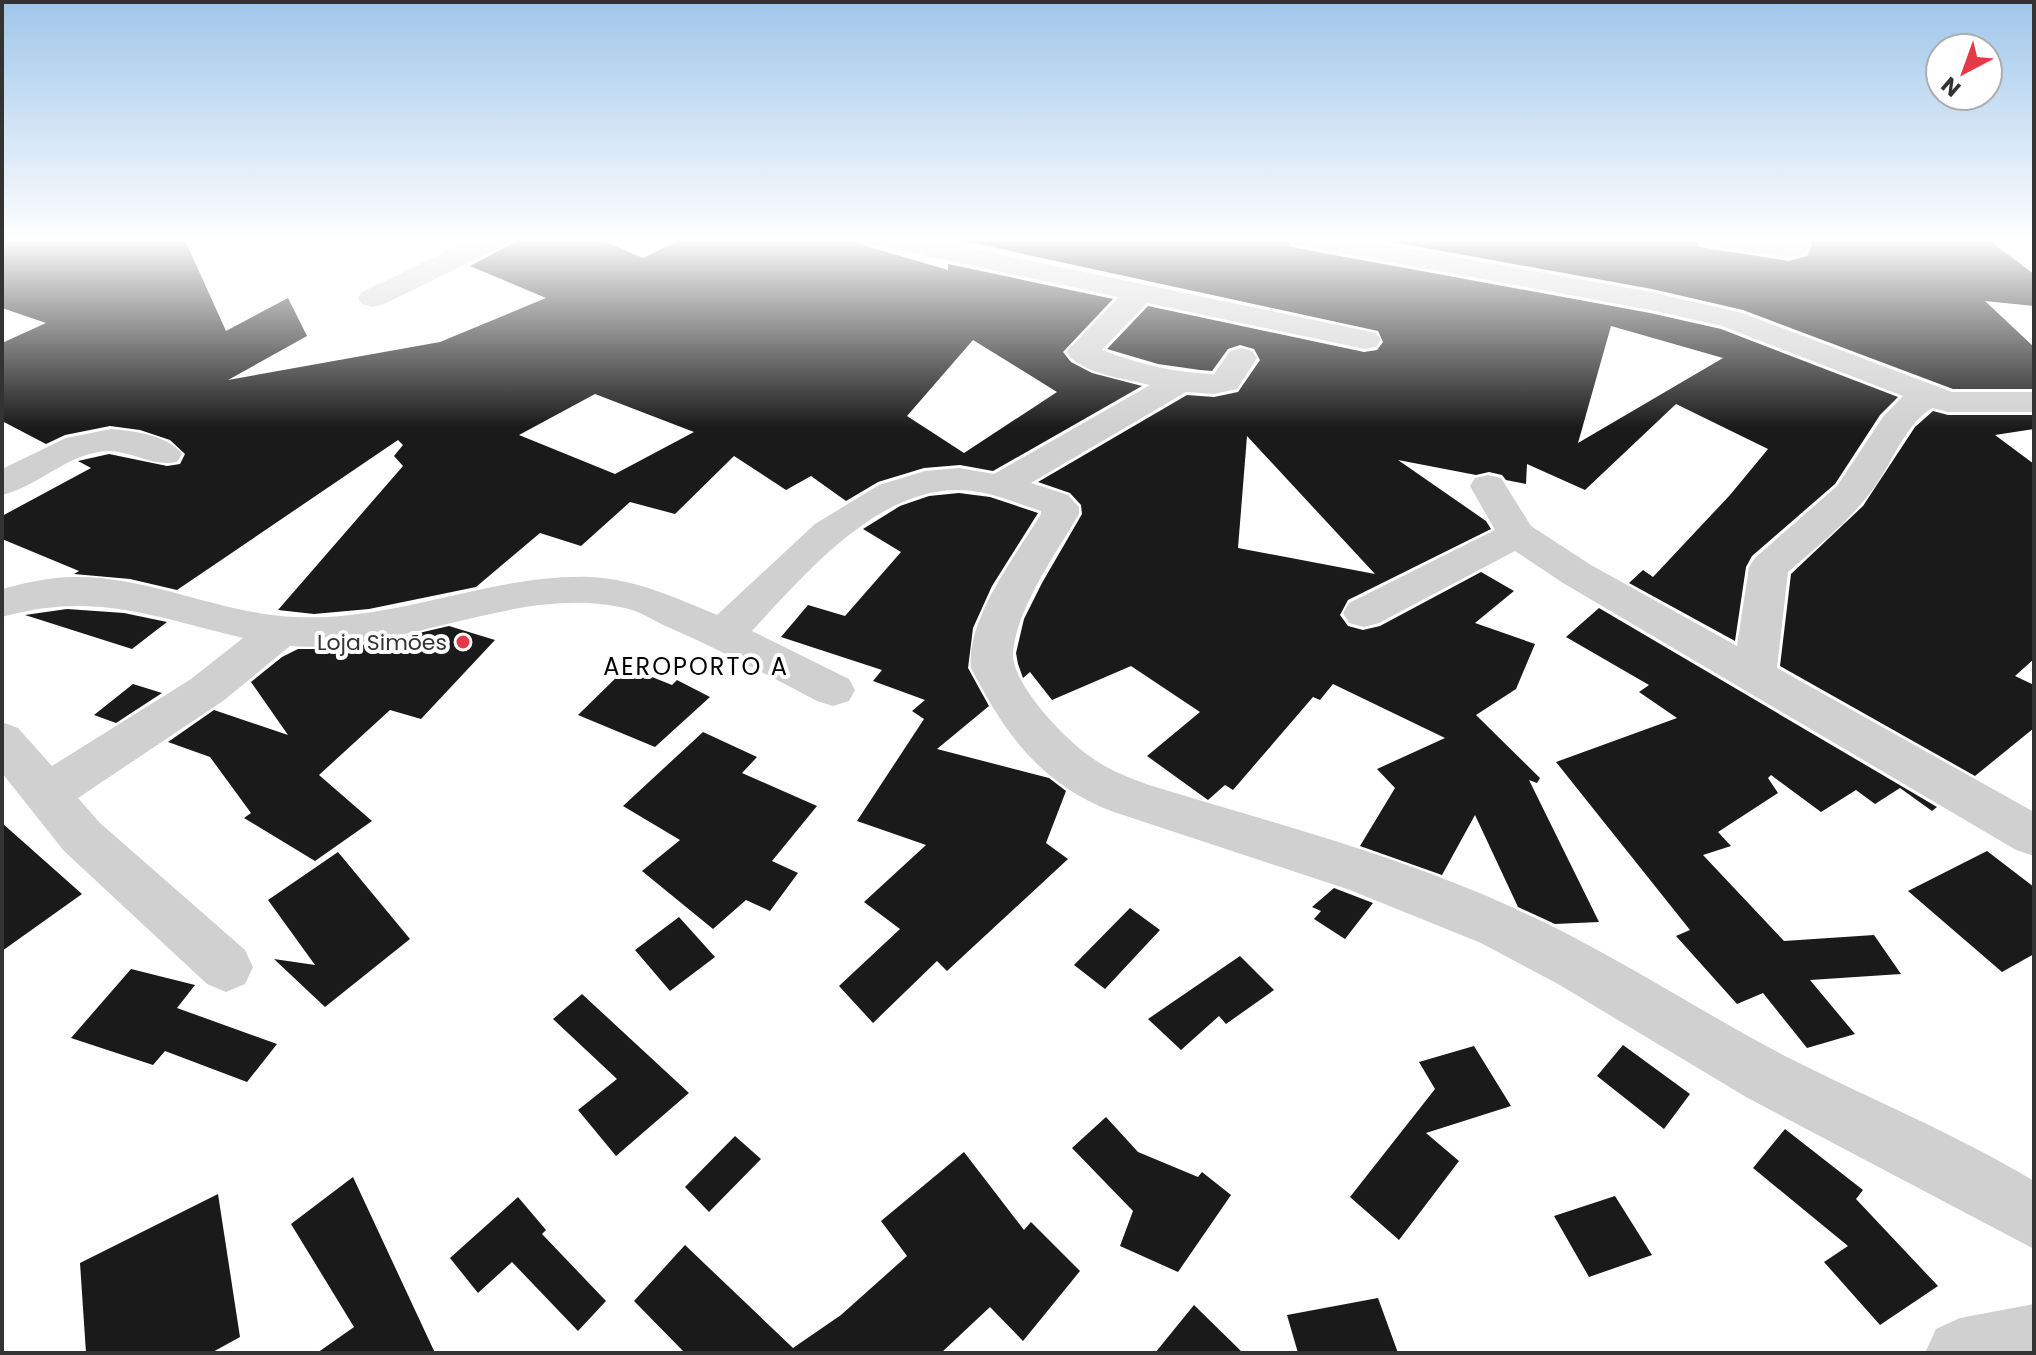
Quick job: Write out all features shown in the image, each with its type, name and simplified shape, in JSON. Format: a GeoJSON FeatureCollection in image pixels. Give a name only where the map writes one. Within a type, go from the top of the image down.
{"type":"FeatureCollection","features":[{"type":"Feature","properties":{"kind":"street"},"geometry":{"type":"LineString","coordinates":[[1132,301],[1082,352],[1179,382],[1219,385],[1225,382],[1241,358]]}},
{"type":"Feature","properties":{"kind":"street"},"geometry":{"type":"LineString","coordinates":[[1181,301],[1365,340]]}},
{"type":"Feature","properties":{"kind":"street"},"geometry":{"type":"LineString","coordinates":[[1652,301],[1760,328],[1927,396],[1965,404],[2034,402]]}},
{"type":"Feature","properties":{"kind":"street"},"geometry":{"type":"LineString","coordinates":[[998,487],[1179,382]]}},
{"type":"Feature","properties":{"kind":"street"},"geometry":{"type":"LineString","coordinates":[[1754,674],[1769,567],[1861,482],[1891,427],[1913,404],[1927,396]]}},
{"type":"Feature","properties":{"kind":"street"},"geometry":{"type":"LineString","coordinates":[[8,475],[105,439],[127,440],[164,454]]}},
{"type":"Feature","properties":{"kind":"street"},"geometry":{"type":"LineString","coordinates":[[724,634],[815,541],[850,516],[906,488],[937,479],[961,479],[1055,503],[1061,509],[996,630],[990,651],[991,665],[1027,721],[1063,763],[1109,790],[1343,867],[1461,910],[1586,972],[1770,1078],[1939,1160],[2034,1217]]}},
{"type":"Feature","properties":{"kind":"street"},"geometry":{"type":"LineString","coordinates":[[1488,486],[1517,534],[1577,574],[2034,836]]}},
{"type":"Feature","properties":{"kind":"street"},"geometry":{"type":"LineString","coordinates":[[1364,613],[1517,534]]}},
{"type":"Feature","properties":{"kind":"street"},"geometry":{"type":"LineString","coordinates":[[2,603],[49,591],[102,591],[282,630],[360,629],[536,593],[603,593],[637,597],[724,634],[833,690]]}},
{"type":"Feature","properties":{"kind":"street"},"geometry":{"type":"LineString","coordinates":[[48,793],[207,690],[282,630]]}},
{"type":"Feature","properties":{"kind":"street"},"geometry":{"type":"LineString","coordinates":[[2,740],[82,837],[226,967]]}},
{"type":"Feature","properties":{"kind":"street"},"geometry":{"type":"LineString","coordinates":[[1960,1353],[2034,1338]]}},
{"type":"Feature","properties":{"kind":"building"},"geometry":{"type":"Polygon","coordinates":[[[2,301],[213,301],[226,331],[282,301],[290,301],[307,336],[228,380],[440,342],[538,301],[1111,301],[1063,352],[1071,362],[1092,373],[1142,386],[993,471],[960,465],[924,468],[878,482],[846,501],[811,476],[786,490],[734,456],[675,514],[630,502],[581,546],[540,533],[476,587],[369,609],[314,614],[278,610],[403,466],[394,456],[403,445],[398,440],[177,590],[130,579],[74,574],[79,571],[2,539],[2,516],[91,468],[78,461],[109,454],[167,466],[180,464],[185,454],[170,440],[140,430],[110,426],[65,435],[46,444],[2,421],[2,343],[46,323],[2,308],[2,301]],[[973,340],[907,416],[964,453],[1057,392],[973,340]],[[595,394],[519,435],[615,474],[694,432],[595,394]]]}},
{"type":"Feature","properties":{"kind":"building"},"geometry":{"type":"Polygon","coordinates":[[[1241,301],[1586,301],[1721,329],[1898,397],[1880,415],[1835,484],[1752,556],[1746,567],[1735,641],[1629,583],[1643,570],[1653,577],[1730,495],[1768,449],[1676,404],[1585,490],[1527,464],[1526,484],[1489,472],[1476,475],[1398,460],[1486,521],[1491,529],[1348,600],[1340,615],[1348,626],[1363,630],[1380,626],[1481,572],[1514,591],[1475,623],[1535,644],[1516,689],[1476,715],[1540,778],[1537,783],[1529,780],[1599,922],[1555,924],[1518,907],[1475,815],[1442,875],[1360,846],[1395,788],[1377,769],[1445,738],[1333,684],[1320,700],[1313,697],[1233,790],[1225,785],[1208,800],[1147,756],[1200,712],[1131,666],[1052,700],[1030,672],[1023,678],[1016,653],[1024,619],[1082,514],[1081,505],[1070,493],[1038,482],[1187,395],[1214,397],[1238,392],[1260,360],[1254,349],[1240,345],[1228,349],[1212,371],[1158,364],[1107,349],[1148,306],[1364,352],[1377,350],[1383,342],[1378,331],[1241,301]],[[1611,326],[1578,443],[1723,358],[1611,326]],[[1247,436],[1238,548],[1375,574],[1247,436]]]}},
{"type":"Feature","properties":{"kind":"building"},"geometry":{"type":"Polygon","coordinates":[[[1705,301],[1985,301],[2034,347],[2034,389],[1953,389],[1743,310],[1705,301]]]}},
{"type":"Feature","properties":{"kind":"building"},"geometry":{"type":"Polygon","coordinates":[[[1987,301],[2034,301],[2034,306],[1987,301]]]}},
{"type":"Feature","properties":{"kind":"building"},"geometry":{"type":"Polygon","coordinates":[[[1933,411],[1948,415],[2034,415],[2034,429],[1995,435],[2034,464],[2034,659],[2015,676],[2034,685],[2034,728],[1975,776],[1780,666],[1791,574],[1863,506],[1915,427],[1933,411]]]}},
{"type":"Feature","properties":{"kind":"building"},"geometry":{"type":"Polygon","coordinates":[[[959,493],[990,497],[1038,513],[992,586],[973,628],[968,668],[989,706],[937,749],[1049,778],[1066,791],[1046,843],[1068,859],[947,971],[937,961],[873,1023],[839,986],[900,929],[864,902],[926,845],[857,821],[924,719],[912,711],[925,700],[873,681],[882,670],[781,637],[808,605],[845,616],[901,552],[863,529],[900,506],[929,496],[959,493]]]}},
{"type":"Feature","properties":{"kind":"building"},"geometry":{"type":"Polygon","coordinates":[[[1599,608],[1937,807],[1932,811],[1900,788],[1875,804],[1856,790],[1821,812],[1771,775],[1768,778],[1778,793],[1718,832],[1731,846],[1703,855],[1784,941],[1874,935],[1901,974],[1810,980],[1855,1034],[1807,1048],[1763,993],[1737,1004],[1676,936],[1690,930],[1556,762],[1677,718],[1639,692],[1649,685],[1566,637],[1599,608]]]}},
{"type":"Feature","properties":{"kind":"building"},"geometry":{"type":"Polygon","coordinates":[[[67,609],[124,613],[167,622],[132,649],[25,615],[67,609]]]}},
{"type":"Feature","properties":{"kind":"building"},"geometry":{"type":"Polygon","coordinates":[[[449,626],[495,640],[421,719],[390,710],[319,775],[372,821],[315,861],[244,818],[251,813],[210,757],[168,742],[214,710],[288,735],[251,682],[282,657],[298,649],[333,649],[376,643],[449,626]]]}},
{"type":"Feature","properties":{"kind":"building"},"geometry":{"type":"Polygon","coordinates":[[[627,667],[672,685],[677,680],[710,697],[655,747],[578,715],[627,667]]]}},
{"type":"Feature","properties":{"kind":"building"},"geometry":{"type":"Polygon","coordinates":[[[133,684],[162,693],[116,723],[94,715],[133,684]]]}},
{"type":"Feature","properties":{"kind":"building"},"geometry":{"type":"Polygon","coordinates":[[[703,732],[757,757],[742,773],[817,806],[772,861],[798,873],[770,911],[746,900],[713,929],[642,871],[680,840],[623,806],[703,732]]]}},
{"type":"Feature","properties":{"kind":"building"},"geometry":{"type":"Polygon","coordinates":[[[2,823],[82,894],[2,951],[2,823]]]}},
{"type":"Feature","properties":{"kind":"building"},"geometry":{"type":"Polygon","coordinates":[[[1987,851],[2034,887],[2034,954],[2002,972],[1908,891],[1987,851]]]}},
{"type":"Feature","properties":{"kind":"building"},"geometry":{"type":"Polygon","coordinates":[[[338,852],[410,939],[325,1007],[274,959],[315,965],[268,900],[338,852]]]}},
{"type":"Feature","properties":{"kind":"building"},"geometry":{"type":"Polygon","coordinates":[[[1334,888],[1373,903],[1345,939],[1314,919],[1321,911],[1312,907],[1334,888]]]}},
{"type":"Feature","properties":{"kind":"building"},"geometry":{"type":"Polygon","coordinates":[[[1130,908],[1160,930],[1105,989],[1074,965],[1130,908]]]}},
{"type":"Feature","properties":{"kind":"building"},"geometry":{"type":"Polygon","coordinates":[[[679,917],[715,957],[670,991],[635,950],[679,917]]]}},
{"type":"Feature","properties":{"kind":"building"},"geometry":{"type":"Polygon","coordinates":[[[1240,956],[1274,990],[1226,1024],[1219,1016],[1181,1050],[1148,1019],[1240,956]]]}},
{"type":"Feature","properties":{"kind":"building"},"geometry":{"type":"Polygon","coordinates":[[[131,969],[195,985],[177,1008],[277,1044],[247,1082],[165,1051],[153,1065],[71,1038],[131,969]]]}},
{"type":"Feature","properties":{"kind":"building"},"geometry":{"type":"Polygon","coordinates":[[[582,994],[689,1093],[616,1156],[578,1110],[617,1079],[553,1019],[582,994]]]}},
{"type":"Feature","properties":{"kind":"building"},"geometry":{"type":"Polygon","coordinates":[[[1623,1045],[1690,1094],[1664,1129],[1597,1076],[1623,1045]]]}},
{"type":"Feature","properties":{"kind":"building"},"geometry":{"type":"Polygon","coordinates":[[[1474,1046],[1511,1106],[1426,1133],[1459,1161],[1399,1240],[1350,1197],[1435,1089],[1419,1062],[1474,1046]]]}},
{"type":"Feature","properties":{"kind":"building"},"geometry":{"type":"Polygon","coordinates":[[[1106,1117],[1138,1152],[1198,1177],[1202,1172],[1231,1195],[1178,1272],[1120,1246],[1133,1211],[1072,1148],[1106,1117]]]}},
{"type":"Feature","properties":{"kind":"building"},"geometry":{"type":"Polygon","coordinates":[[[1785,1129],[1863,1190],[1856,1199],[1938,1286],[1880,1325],[1824,1262],[1848,1246],[1753,1168],[1785,1129]]]}},
{"type":"Feature","properties":{"kind":"building"},"geometry":{"type":"Polygon","coordinates":[[[735,1136],[761,1159],[709,1212],[685,1187],[735,1136]]]}},
{"type":"Feature","properties":{"kind":"building"},"geometry":{"type":"Polygon","coordinates":[[[964,1152],[1024,1230],[1031,1222],[1080,1271],[1023,1341],[990,1307],[941,1353],[685,1353],[634,1301],[685,1245],[793,1348],[841,1315],[907,1256],[881,1221],[964,1152]]]}},
{"type":"Feature","properties":{"kind":"building"},"geometry":{"type":"Polygon","coordinates":[[[353,1177],[435,1353],[317,1353],[354,1327],[291,1224],[353,1177]]]}},
{"type":"Feature","properties":{"kind":"building"},"geometry":{"type":"Polygon","coordinates":[[[218,1194],[240,1337],[211,1353],[86,1353],[80,1263],[218,1194]]]}},
{"type":"Feature","properties":{"kind":"building"},"geometry":{"type":"Polygon","coordinates":[[[1615,1196],[1652,1255],[1589,1277],[1554,1216],[1615,1196]]]}},
{"type":"Feature","properties":{"kind":"building"},"geometry":{"type":"Polygon","coordinates":[[[518,1197],[546,1230],[542,1234],[606,1301],[578,1331],[512,1262],[478,1293],[450,1258],[518,1197]]]}},
{"type":"Feature","properties":{"kind":"building"},"geometry":{"type":"Polygon","coordinates":[[[1378,1298],[1398,1353],[1298,1353],[1287,1315],[1378,1298]]]}},
{"type":"Feature","properties":{"kind":"building"},"geometry":{"type":"Polygon","coordinates":[[[1194,1305],[1243,1353],[1155,1353],[1194,1305]]]}},
{"type":"Feature","properties":{"kind":"place","name":"Loja Simões"},"geometry":{"type":"Point","coordinates":[463,642]}},
{"type":"Feature","properties":{"kind":"district","name":"AEROPORTO A"},"geometry":{"type":"Point","coordinates":[696,667]}}]}
